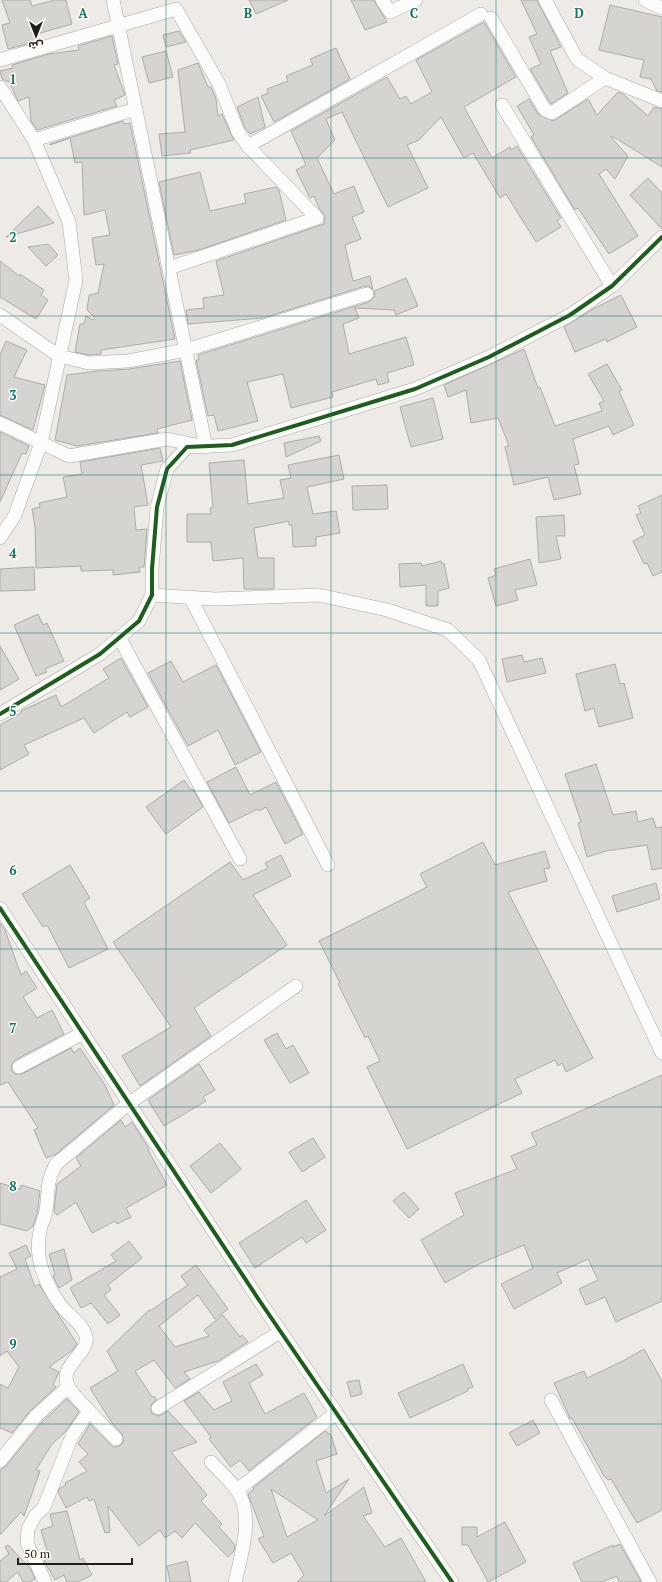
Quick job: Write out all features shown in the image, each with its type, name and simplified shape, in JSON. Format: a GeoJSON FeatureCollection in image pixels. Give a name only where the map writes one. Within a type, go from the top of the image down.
{"type":"FeatureCollection","features":[{"type":"Feature","properties":{"kind":"street"},"geometry":{"type":"LineString","coordinates":[[114,0],[206,447]]}},
{"type":"Feature","properties":{"kind":"street"},"geometry":{"type":"LineString","coordinates":[[382,0],[390,12],[416,0]]}},
{"type":"Feature","properties":{"kind":"street"},"geometry":{"type":"LineString","coordinates":[[545,0],[577,59],[605,78],[662,101]]}},
{"type":"Feature","properties":{"kind":"street"},"geometry":{"type":"LineString","coordinates":[[645,0],[662,8]]}},
{"type":"Feature","properties":{"kind":"street"},"geometry":{"type":"LineString","coordinates":[[0,60],[176,9],[219,84],[238,132],[248,146],[317,218],[169,268]]}},
{"type":"Feature","properties":{"kind":"street"},"geometry":{"type":"LineString","coordinates":[[248,146],[486,16],[545,110],[552,113],[605,78]]}},
{"type":"Feature","properties":{"kind":"street"},"geometry":{"type":"LineString","coordinates":[[0,87],[34,140],[69,222],[76,280],[41,443],[14,515],[0,538]]}},
{"type":"Feature","properties":{"kind":"street"},"geometry":{"type":"LineString","coordinates":[[502,105],[612,286]]}},
{"type":"Feature","properties":{"kind":"street"},"geometry":{"type":"LineString","coordinates":[[34,140],[136,109]]}},
{"type":"Feature","properties":{"kind":"street"},"geometry":{"type":"LineString","coordinates":[[0,714],[100,654],[139,621],[152,595],[152,569],[157,507],[167,469],[187,448],[232,445],[415,389],[489,356],[570,315],[612,286],[662,237]]}},
{"type":"Feature","properties":{"kind":"street"},"geometry":{"type":"LineString","coordinates":[[0,316],[59,356],[89,363],[128,361],[186,350],[367,294]]}},
{"type":"Feature","properties":{"kind":"street"},"geometry":{"type":"LineString","coordinates":[[0,422],[69,456],[167,439],[206,447]]}},
{"type":"Feature","properties":{"kind":"street"},"geometry":{"type":"LineString","coordinates":[[152,595],[215,599],[320,595],[387,610],[448,630],[479,660],[662,1053]]}},
{"type":"Feature","properties":{"kind":"street"},"geometry":{"type":"LineString","coordinates":[[190,597],[328,865]]}},
{"type":"Feature","properties":{"kind":"street"},"geometry":{"type":"LineString","coordinates":[[119,637],[240,859]]}},
{"type":"Feature","properties":{"kind":"street"},"geometry":{"type":"LineString","coordinates":[[0,908],[280,1332],[452,1582]]}},
{"type":"Feature","properties":{"kind":"street"},"geometry":{"type":"LineString","coordinates":[[116,1439],[68,1387],[68,1368],[86,1344],[86,1337],[81,1326],[63,1309],[49,1288],[41,1268],[40,1232],[46,1211],[49,1176],[56,1164],[128,1104],[296,986]]}},
{"type":"Feature","properties":{"kind":"street"},"geometry":{"type":"LineString","coordinates":[[19,1067],[83,1033]]}},
{"type":"Feature","properties":{"kind":"street"},"geometry":{"type":"LineString","coordinates":[[158,1408],[280,1332]]}},
{"type":"Feature","properties":{"kind":"street"},"geometry":{"type":"LineString","coordinates":[[0,1461],[36,1416],[68,1387]]}},
{"type":"Feature","properties":{"kind":"street"},"geometry":{"type":"LineString","coordinates":[[551,1400],[650,1582]]}},
{"type":"Feature","properties":{"kind":"street"},"geometry":{"type":"LineString","coordinates":[[45,1582],[27,1543],[28,1529],[35,1516],[44,1507],[72,1436],[89,1411]]}},
{"type":"Feature","properties":{"kind":"street"},"geometry":{"type":"LineString","coordinates":[[238,1490],[336,1413]]}},
{"type":"Feature","properties":{"kind":"street"},"geometry":{"type":"LineString","coordinates":[[211,1462],[238,1490],[245,1513],[245,1534],[235,1582]]}},
{"type":"Feature","properties":{"kind":"building"},"geometry":{"type":"Polygon","coordinates":[[[2,0],[30,0],[32,6],[55,0],[66,0],[72,24],[37,34],[38,41],[8,49],[2,25],[10,23],[2,0]]]}},
{"type":"Feature","properties":{"kind":"building"},"geometry":{"type":"Polygon","coordinates":[[[249,0],[288,0],[256,14],[249,0]]]}},
{"type":"Feature","properties":{"kind":"building"},"geometry":{"type":"Polygon","coordinates":[[[351,0],[374,0],[387,22],[365,30],[351,0]]]}},
{"type":"Feature","properties":{"kind":"building"},"geometry":{"type":"Polygon","coordinates":[[[521,0],[537,0],[561,47],[550,51],[568,93],[551,104],[530,69],[541,64],[529,37],[537,34],[521,0]]]}},
{"type":"Feature","properties":{"kind":"building"},"geometry":{"type":"Polygon","coordinates":[[[610,5],[662,17],[662,92],[657,91],[651,79],[640,77],[644,60],[599,50],[610,5]]]}},
{"type":"Feature","properties":{"kind":"building"},"geometry":{"type":"Polygon","coordinates":[[[484,22],[516,77],[464,107],[492,158],[510,147],[511,150],[517,146],[561,218],[557,221],[561,227],[536,242],[506,194],[500,198],[473,153],[464,158],[441,117],[419,140],[407,145],[428,188],[388,207],[342,112],[326,119],[335,140],[317,158],[334,194],[354,186],[364,212],[352,217],[361,239],[345,245],[353,281],[370,276],[373,290],[369,286],[365,286],[263,318],[188,324],[186,310],[204,308],[203,298],[224,295],[216,261],[324,224],[325,216],[319,208],[314,196],[310,198],[296,170],[306,165],[291,131],[387,77],[400,99],[406,96],[411,104],[432,92],[416,60],[484,22]]]}},
{"type":"Feature","properties":{"kind":"building"},"geometry":{"type":"Polygon","coordinates":[[[179,31],[186,42],[166,47],[163,35],[179,31]]]}},
{"type":"Feature","properties":{"kind":"building"},"geometry":{"type":"Polygon","coordinates":[[[112,36],[118,64],[114,65],[125,95],[114,100],[117,106],[37,130],[31,121],[29,97],[18,101],[9,82],[2,79],[0,71],[13,68],[12,65],[49,54],[79,50],[78,46],[112,36]]]}},
{"type":"Feature","properties":{"kind":"building"},"geometry":{"type":"Polygon","coordinates":[[[336,48],[350,79],[274,122],[261,96],[268,93],[267,89],[288,81],[286,76],[313,65],[310,59],[336,48]]]}},
{"type":"Feature","properties":{"kind":"building"},"geometry":{"type":"Polygon","coordinates":[[[166,51],[173,77],[149,83],[142,57],[166,51]]]}},
{"type":"Feature","properties":{"kind":"building"},"geometry":{"type":"Polygon","coordinates":[[[198,63],[208,87],[211,87],[216,99],[218,116],[222,114],[234,140],[190,150],[191,153],[162,156],[159,134],[185,132],[178,70],[198,63]]]}},
{"type":"Feature","properties":{"kind":"building"},"geometry":{"type":"Polygon","coordinates":[[[618,92],[623,94],[648,116],[654,107],[662,109],[662,167],[612,136],[611,137],[628,156],[615,179],[606,169],[599,174],[638,236],[609,254],[578,208],[575,210],[531,137],[534,135],[517,106],[529,99],[538,114],[553,121],[588,99],[597,115],[618,92]]]}},
{"type":"Feature","properties":{"kind":"building"},"geometry":{"type":"Polygon","coordinates":[[[258,97],[265,127],[250,134],[245,128],[237,107],[258,97]]]}},
{"type":"Feature","properties":{"kind":"building"},"geometry":{"type":"Polygon","coordinates":[[[123,121],[124,124],[130,123],[175,339],[101,350],[101,354],[90,355],[75,352],[80,324],[84,324],[86,316],[93,320],[95,318],[87,310],[89,295],[98,293],[104,264],[96,265],[92,238],[110,235],[105,210],[84,215],[82,162],[75,163],[70,138],[50,144],[123,121]]]}},
{"type":"Feature","properties":{"kind":"building"},"geometry":{"type":"Polygon","coordinates":[[[200,172],[210,211],[246,203],[244,194],[276,187],[279,190],[286,220],[199,250],[174,255],[159,182],[200,172]]]}},
{"type":"Feature","properties":{"kind":"building"},"geometry":{"type":"Polygon","coordinates":[[[648,178],[662,193],[662,229],[630,195],[648,178]]]}},
{"type":"Feature","properties":{"kind":"building"},"geometry":{"type":"Polygon","coordinates":[[[38,206],[54,223],[6,237],[38,206]]]}},
{"type":"Feature","properties":{"kind":"building"},"geometry":{"type":"Polygon","coordinates":[[[48,244],[58,255],[46,266],[28,247],[48,244]]]}},
{"type":"Feature","properties":{"kind":"building"},"geometry":{"type":"Polygon","coordinates":[[[0,261],[19,276],[20,274],[44,290],[41,295],[48,300],[36,319],[0,297],[0,261]]]}},
{"type":"Feature","properties":{"kind":"building"},"geometry":{"type":"Polygon","coordinates":[[[406,278],[418,306],[396,315],[394,310],[355,308],[359,318],[343,324],[349,354],[406,337],[414,365],[387,373],[389,382],[378,385],[376,379],[332,392],[333,397],[291,408],[283,374],[247,382],[258,421],[218,431],[214,415],[208,416],[196,360],[199,360],[198,355],[369,302],[375,296],[374,291],[406,278]]]}},
{"type":"Feature","properties":{"kind":"building"},"geometry":{"type":"Polygon","coordinates":[[[621,295],[637,327],[607,342],[606,339],[575,352],[564,327],[593,309],[621,295]]]}},
{"type":"Feature","properties":{"kind":"building"},"geometry":{"type":"Polygon","coordinates":[[[6,341],[27,350],[14,377],[45,385],[33,430],[0,415],[0,355],[6,341]]]}},
{"type":"Feature","properties":{"kind":"building"},"geometry":{"type":"Polygon","coordinates":[[[524,349],[538,388],[540,387],[555,426],[602,411],[599,403],[604,401],[588,374],[607,364],[622,390],[619,391],[634,425],[613,435],[609,426],[573,439],[579,464],[574,465],[581,494],[554,500],[548,477],[514,485],[505,447],[509,446],[498,418],[471,423],[466,390],[448,397],[444,385],[524,349]]]}},
{"type":"Feature","properties":{"kind":"building"},"geometry":{"type":"Polygon","coordinates":[[[180,361],[192,420],[157,429],[158,433],[77,446],[55,440],[67,375],[129,369],[180,361]]]}},
{"type":"Feature","properties":{"kind":"building"},"geometry":{"type":"Polygon","coordinates":[[[433,398],[443,439],[411,447],[400,407],[433,398]]]}},
{"type":"Feature","properties":{"kind":"building"},"geometry":{"type":"Polygon","coordinates":[[[0,432],[29,446],[26,454],[22,453],[0,502],[0,432]]]}},
{"type":"Feature","properties":{"kind":"building"},"geometry":{"type":"Polygon","coordinates":[[[319,436],[321,441],[286,457],[284,443],[319,436]]]}},
{"type":"Feature","properties":{"kind":"building"},"geometry":{"type":"Polygon","coordinates":[[[160,448],[163,461],[141,465],[148,505],[134,507],[136,530],[147,529],[144,567],[139,567],[140,572],[113,575],[113,570],[81,571],[81,566],[36,568],[35,527],[32,509],[40,507],[39,503],[67,497],[63,477],[82,474],[80,462],[160,448]]]}},
{"type":"Feature","properties":{"kind":"building"},"geometry":{"type":"Polygon","coordinates":[[[339,455],[344,479],[307,487],[313,514],[336,511],[340,533],[316,537],[316,546],[293,547],[292,525],[289,525],[289,521],[254,528],[258,558],[274,558],[274,589],[244,589],[243,558],[213,561],[211,542],[187,542],[187,514],[211,514],[210,508],[213,508],[209,463],[244,460],[248,504],[284,498],[280,480],[291,478],[288,465],[339,455]]]}},
{"type":"Feature","properties":{"kind":"building"},"geometry":{"type":"Polygon","coordinates":[[[387,485],[388,509],[353,510],[352,486],[387,485]]]}},
{"type":"Feature","properties":{"kind":"building"},"geometry":{"type":"Polygon","coordinates":[[[662,495],[662,572],[653,576],[647,563],[644,564],[633,541],[645,535],[636,515],[641,513],[638,506],[662,495]]]}},
{"type":"Feature","properties":{"kind":"building"},"geometry":{"type":"Polygon","coordinates":[[[564,515],[565,536],[556,536],[561,559],[539,563],[536,517],[564,515]]]}},
{"type":"Feature","properties":{"kind":"building"},"geometry":{"type":"Polygon","coordinates":[[[530,559],[537,585],[515,590],[518,600],[496,606],[488,578],[496,575],[494,569],[530,559]]]}},
{"type":"Feature","properties":{"kind":"building"},"geometry":{"type":"Polygon","coordinates":[[[441,561],[442,564],[444,563],[449,588],[438,591],[438,606],[426,606],[426,585],[400,587],[399,564],[421,563],[422,566],[441,561]]]}},
{"type":"Feature","properties":{"kind":"building"},"geometry":{"type":"Polygon","coordinates":[[[34,567],[35,590],[0,591],[0,569],[34,567]]]}},
{"type":"Feature","properties":{"kind":"building"},"geometry":{"type":"Polygon","coordinates":[[[38,614],[43,625],[47,623],[64,661],[45,669],[47,672],[36,676],[14,625],[38,614]]]}},
{"type":"Feature","properties":{"kind":"building"},"geometry":{"type":"Polygon","coordinates":[[[0,646],[19,679],[0,690],[0,646]]]}},
{"type":"Feature","properties":{"kind":"building"},"geometry":{"type":"Polygon","coordinates":[[[522,655],[524,662],[542,658],[546,673],[507,682],[502,659],[522,655]]]}},
{"type":"Feature","properties":{"kind":"building"},"geometry":{"type":"Polygon","coordinates":[[[121,658],[148,707],[130,717],[127,712],[94,733],[84,718],[24,745],[29,754],[0,770],[0,725],[21,713],[21,711],[56,695],[61,707],[109,678],[103,669],[121,658]]]}},
{"type":"Feature","properties":{"kind":"building"},"geometry":{"type":"Polygon","coordinates":[[[171,661],[183,682],[216,665],[261,752],[235,765],[218,730],[188,746],[148,673],[171,661]]]}},
{"type":"Feature","properties":{"kind":"building"},"geometry":{"type":"Polygon","coordinates":[[[615,664],[620,684],[624,683],[633,718],[599,727],[594,708],[585,711],[576,674],[615,664]]]}},
{"type":"Feature","properties":{"kind":"building"},"geometry":{"type":"Polygon","coordinates":[[[596,764],[613,815],[636,811],[638,822],[653,818],[656,828],[662,827],[662,868],[652,870],[647,845],[606,851],[587,857],[578,823],[581,822],[565,774],[596,764]]]}},
{"type":"Feature","properties":{"kind":"building"},"geometry":{"type":"Polygon","coordinates":[[[236,767],[250,795],[276,782],[303,834],[285,844],[266,807],[259,811],[258,809],[229,823],[207,782],[236,767]]]}},
{"type":"Feature","properties":{"kind":"building"},"geometry":{"type":"Polygon","coordinates":[[[184,780],[191,790],[193,789],[203,807],[166,834],[146,807],[184,780]]]}},
{"type":"Feature","properties":{"kind":"building"},"geometry":{"type":"Polygon","coordinates":[[[483,842],[495,865],[545,851],[550,868],[544,869],[547,881],[508,892],[593,1058],[566,1072],[562,1063],[558,1066],[555,1060],[515,1079],[522,1093],[407,1149],[367,1067],[380,1061],[368,1036],[365,1038],[338,984],[340,983],[319,941],[427,887],[420,874],[483,842]]]}},
{"type":"Feature","properties":{"kind":"building"},"geometry":{"type":"Polygon","coordinates":[[[281,855],[291,876],[253,895],[287,945],[194,1008],[211,1036],[140,1086],[122,1056],[171,1027],[113,942],[230,862],[243,880],[268,868],[265,863],[281,855]]]}},
{"type":"Feature","properties":{"kind":"building"},"geometry":{"type":"Polygon","coordinates":[[[70,865],[90,898],[84,902],[108,949],[69,968],[47,925],[43,927],[22,894],[70,865]]]}},
{"type":"Feature","properties":{"kind":"building"},"geometry":{"type":"Polygon","coordinates":[[[656,883],[660,899],[617,912],[612,896],[656,883]]]}},
{"type":"Feature","properties":{"kind":"building"},"geometry":{"type":"Polygon","coordinates":[[[0,923],[5,930],[21,975],[26,971],[37,988],[23,997],[37,1018],[52,1010],[64,1034],[15,1060],[11,1066],[12,1071],[15,1074],[22,1074],[71,1048],[74,1053],[80,1048],[105,1085],[114,1105],[56,1154],[46,1158],[34,1130],[38,1128],[8,1082],[0,1085],[0,923]]]}},
{"type":"Feature","properties":{"kind":"building"},"geometry":{"type":"Polygon","coordinates":[[[277,1033],[286,1049],[293,1045],[309,1073],[290,1083],[264,1040],[277,1033]]]}},
{"type":"Feature","properties":{"kind":"building"},"geometry":{"type":"Polygon","coordinates":[[[199,1064],[215,1090],[203,1097],[206,1101],[164,1126],[148,1100],[199,1064]]]}},
{"type":"Feature","properties":{"kind":"building"},"geometry":{"type":"Polygon","coordinates":[[[662,1075],[662,1301],[616,1322],[605,1297],[586,1305],[579,1289],[598,1280],[588,1259],[557,1273],[562,1283],[514,1309],[501,1284],[533,1268],[524,1245],[479,1264],[445,1283],[421,1240],[464,1215],[455,1193],[517,1169],[511,1156],[537,1145],[531,1133],[662,1075]]]}},
{"type":"Feature","properties":{"kind":"building"},"geometry":{"type":"Polygon","coordinates":[[[121,1120],[125,1127],[132,1122],[149,1149],[148,1150],[167,1185],[126,1208],[131,1217],[117,1224],[115,1221],[92,1233],[76,1202],[57,1215],[54,1211],[57,1184],[81,1166],[76,1158],[121,1120]]]}},
{"type":"Feature","properties":{"kind":"building"},"geometry":{"type":"Polygon","coordinates":[[[313,1138],[325,1157],[302,1172],[289,1152],[313,1138]]]}},
{"type":"Feature","properties":{"kind":"building"},"geometry":{"type":"Polygon","coordinates":[[[220,1143],[241,1169],[211,1193],[190,1166],[220,1143]]]}},
{"type":"Feature","properties":{"kind":"building"},"geometry":{"type":"Polygon","coordinates":[[[0,1183],[20,1189],[21,1185],[40,1191],[37,1214],[33,1226],[27,1231],[0,1224],[0,1183]]]}},
{"type":"Feature","properties":{"kind":"building"},"geometry":{"type":"Polygon","coordinates":[[[404,1192],[419,1209],[409,1218],[393,1201],[404,1192]]]}},
{"type":"Feature","properties":{"kind":"building"},"geometry":{"type":"Polygon","coordinates":[[[306,1200],[326,1230],[306,1243],[302,1237],[255,1268],[239,1243],[306,1200]]]}},
{"type":"Feature","properties":{"kind":"building"},"geometry":{"type":"Polygon","coordinates":[[[129,1241],[142,1258],[108,1285],[111,1290],[104,1295],[120,1315],[108,1324],[91,1303],[81,1308],[70,1288],[116,1261],[111,1255],[129,1241]]]}},
{"type":"Feature","properties":{"kind":"building"},"geometry":{"type":"Polygon","coordinates":[[[26,1245],[31,1256],[25,1259],[35,1287],[39,1284],[77,1344],[73,1350],[49,1367],[59,1372],[53,1385],[56,1387],[31,1410],[12,1433],[0,1428],[0,1384],[8,1388],[19,1367],[7,1351],[0,1356],[0,1277],[17,1269],[9,1253],[26,1245]]]}},
{"type":"Feature","properties":{"kind":"building"},"geometry":{"type":"Polygon","coordinates":[[[64,1249],[72,1280],[59,1288],[53,1276],[55,1275],[49,1254],[64,1249]]]}},
{"type":"Feature","properties":{"kind":"building"},"geometry":{"type":"Polygon","coordinates":[[[196,1265],[228,1309],[215,1319],[198,1295],[159,1326],[175,1347],[209,1336],[204,1330],[223,1315],[240,1337],[242,1335],[248,1342],[218,1361],[184,1372],[190,1379],[175,1388],[154,1360],[135,1371],[152,1397],[153,1396],[157,1399],[151,1405],[151,1413],[159,1416],[168,1411],[197,1442],[171,1452],[207,1495],[201,1501],[222,1524],[219,1527],[235,1545],[234,1551],[228,1557],[195,1523],[182,1538],[175,1531],[165,1538],[160,1530],[139,1546],[108,1506],[110,1532],[105,1533],[94,1499],[89,1501],[87,1497],[66,1508],[58,1492],[60,1488],[66,1485],[65,1483],[87,1471],[79,1462],[88,1454],[78,1444],[90,1424],[113,1447],[118,1447],[124,1442],[122,1434],[112,1423],[90,1388],[118,1371],[107,1351],[149,1310],[150,1311],[188,1285],[181,1276],[196,1265]]]}},
{"type":"Feature","properties":{"kind":"building"},"geometry":{"type":"Polygon","coordinates":[[[644,1349],[662,1381],[662,1510],[637,1523],[611,1479],[608,1480],[604,1476],[572,1418],[570,1419],[554,1383],[584,1371],[587,1378],[644,1349]]]}},
{"type":"Feature","properties":{"kind":"building"},"geometry":{"type":"Polygon","coordinates":[[[256,1364],[263,1375],[249,1383],[265,1414],[304,1393],[317,1417],[249,1471],[240,1460],[231,1467],[209,1439],[211,1437],[184,1401],[199,1392],[214,1410],[232,1401],[223,1382],[256,1364]]]}},
{"type":"Feature","properties":{"kind":"building"},"geometry":{"type":"Polygon","coordinates":[[[463,1364],[473,1387],[467,1389],[468,1391],[410,1418],[398,1393],[463,1364]]]}},
{"type":"Feature","properties":{"kind":"building"},"geometry":{"type":"Polygon","coordinates":[[[359,1380],[362,1394],[351,1397],[347,1382],[359,1380]]]}},
{"type":"Feature","properties":{"kind":"building"},"geometry":{"type":"Polygon","coordinates":[[[67,1399],[79,1412],[65,1432],[52,1444],[36,1470],[40,1471],[24,1516],[21,1512],[0,1535],[0,1470],[6,1466],[42,1422],[67,1399]]]}},
{"type":"Feature","properties":{"kind":"building"},"geometry":{"type":"Polygon","coordinates":[[[533,1420],[540,1433],[517,1446],[509,1433],[533,1420]]]}},
{"type":"Feature","properties":{"kind":"building"},"geometry":{"type":"Polygon","coordinates":[[[325,1431],[331,1435],[337,1454],[316,1461],[326,1493],[349,1479],[324,1516],[364,1487],[372,1513],[363,1516],[385,1547],[401,1538],[426,1582],[297,1582],[304,1575],[291,1553],[273,1563],[258,1539],[264,1536],[248,1494],[254,1489],[253,1488],[325,1431]],[[271,1489],[287,1537],[318,1520],[271,1489]]]}},
{"type":"Feature","properties":{"kind":"building"},"geometry":{"type":"Polygon","coordinates":[[[67,1511],[80,1560],[83,1558],[92,1575],[78,1582],[67,1582],[64,1575],[55,1580],[44,1561],[49,1558],[41,1530],[53,1526],[50,1514],[67,1511]]]}},
{"type":"Feature","properties":{"kind":"building"},"geometry":{"type":"Polygon","coordinates":[[[505,1522],[526,1562],[488,1582],[468,1545],[462,1545],[462,1527],[477,1527],[477,1537],[505,1522]]]}},
{"type":"Feature","properties":{"kind":"building"},"geometry":{"type":"Polygon","coordinates":[[[620,1544],[641,1582],[619,1582],[617,1576],[602,1582],[582,1582],[573,1563],[613,1545],[613,1547],[620,1544]]]}},
{"type":"Feature","properties":{"kind":"building"},"geometry":{"type":"Polygon","coordinates":[[[8,1545],[30,1568],[35,1579],[29,1582],[23,1582],[18,1572],[6,1582],[0,1582],[0,1561],[9,1554],[5,1547],[8,1545]]]}},
{"type":"Feature","properties":{"kind":"building"},"geometry":{"type":"Polygon","coordinates":[[[187,1561],[191,1582],[170,1582],[167,1566],[187,1561]]]}},
{"type":"Feature","properties":{"kind":"cycle path"},"geometry":{"type":"LineString","coordinates":[[0,714],[100,654],[139,621],[152,595],[152,569],[157,507],[167,469],[187,447],[232,445],[415,389],[489,357],[570,315],[612,286],[662,237]]}},
{"type":"Feature","properties":{"kind":"cycle path"},"geometry":{"type":"LineString","coordinates":[[0,908],[259,1300],[452,1582]]}}]}
